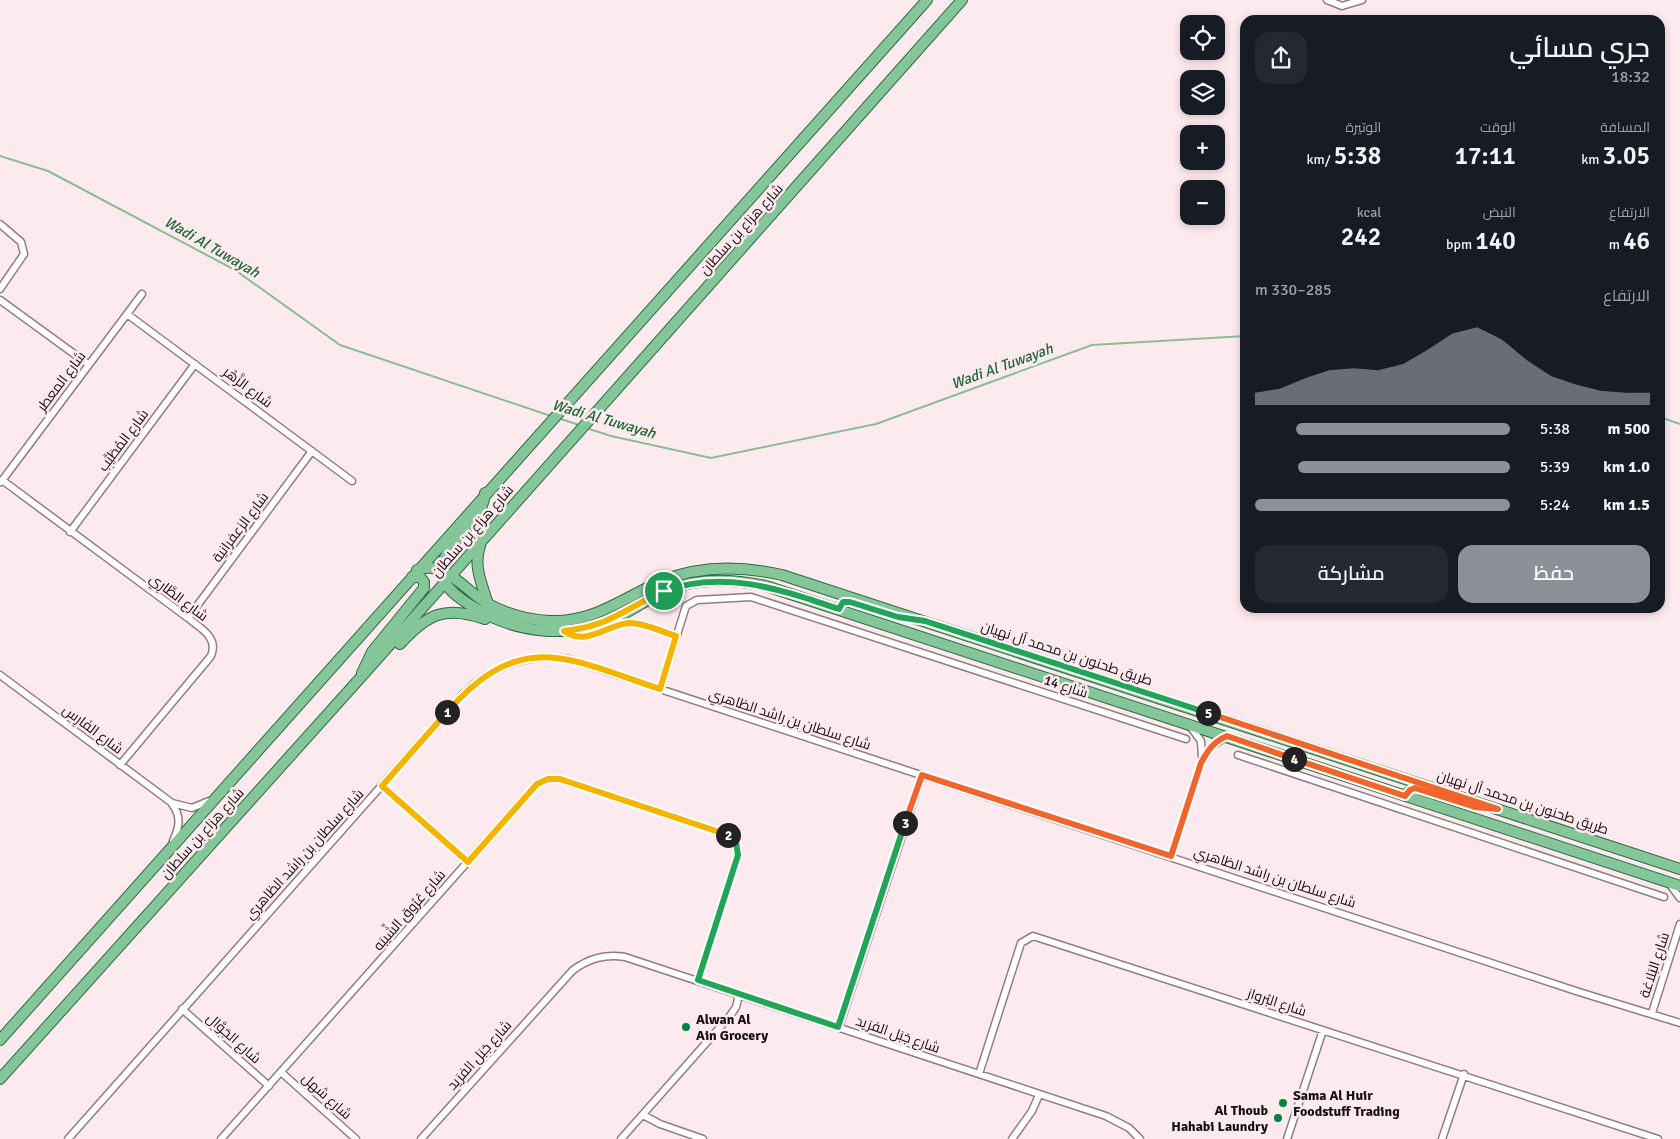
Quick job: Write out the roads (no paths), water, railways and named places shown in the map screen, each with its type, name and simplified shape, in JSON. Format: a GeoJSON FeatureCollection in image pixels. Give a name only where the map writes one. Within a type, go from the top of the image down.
{"type":"FeatureCollection","features":[{"type":"Feature","properties":{"kind":"main road","name":"شارع هزاع بن سلطان"},"geometry":{"type":"LineString","coordinates":[[0,1040],[499,477],[927,0]]}},
{"type":"Feature","properties":{"kind":"main road","name":"شارع هزاع بن سلطان"},"geometry":{"type":"LineString","coordinates":[[0,1079],[362,676],[446,576],[481,542],[962,0]]}},
{"type":"Feature","properties":{"kind":"main road"},"geometry":{"type":"LineString","coordinates":[[446,576],[447,554],[479,514],[485,493]]}},
{"type":"Feature","properties":{"kind":"main road"},"geometry":{"type":"LineString","coordinates":[[481,542],[476,562],[488,604]]}},
{"type":"Feature","properties":{"kind":"main road"},"geometry":{"type":"LineString","coordinates":[[414,573],[431,567],[446,576],[474,608],[498,620],[522,628]]}},
{"type":"Feature","properties":{"kind":"main road","name":"طريق طحنون بن محمد آل نهيان"},"geometry":{"type":"LineString","coordinates":[[446,576],[488,604],[530,618],[572,621],[606,610],[671,578],[704,569],[731,568],[782,575],[1680,869]]}},
{"type":"Feature","properties":{"kind":"main road"},"geometry":{"type":"LineString","coordinates":[[362,676],[372,652],[424,588],[423,579],[414,573]]}},
{"type":"Feature","properties":{"kind":"main road"},"geometry":{"type":"LineString","coordinates":[[362,676],[377,668],[417,626],[439,614],[460,611],[508,627],[564,631],[598,625],[619,616],[664,591],[705,581],[735,581],[761,585],[922,636],[1680,886]]}},
{"type":"Feature","properties":{"kind":"main road"},"geometry":{"type":"LineString","coordinates":[[839,609],[843,602],[850,602],[898,617],[925,621]]}},
{"type":"Feature","properties":{"kind":"main road"},"geometry":{"type":"LineString","coordinates":[[1405,796],[1410,790],[1415,788],[1475,807],[1498,809]]}},
{"type":"Feature","properties":{"kind":"street"},"geometry":{"type":"LineString","coordinates":[[1327,0],[1342,6],[1362,0]]}},
{"type":"Feature","properties":{"kind":"street"},"geometry":{"type":"LineString","coordinates":[[0,224],[21,242],[24,248],[22,260],[0,289]]}},
{"type":"Feature","properties":{"kind":"street","name":"شارع المعطر"},"geometry":{"type":"LineString","coordinates":[[1,482],[142,294]]}},
{"type":"Feature","properties":{"kind":"street"},"geometry":{"type":"LineString","coordinates":[[0,300],[88,364]]}},
{"type":"Feature","properties":{"kind":"street","name":"شارع الزَّهْر"},"geometry":{"type":"LineString","coordinates":[[127,314],[352,481]]}},
{"type":"Feature","properties":{"kind":"street","name":"شارع المُطَيَّب"},"geometry":{"type":"LineString","coordinates":[[70,532],[195,364]]}},
{"type":"Feature","properties":{"kind":"street","name":"شارع الزعفرانية"},"geometry":{"type":"LineString","coordinates":[[188,618],[312,451]]}},
{"type":"Feature","properties":{"kind":"street","name":"شارع الطَّارِي"},"geometry":{"type":"LineString","coordinates":[[1,482],[210,636],[214,646],[211,656],[120,765]]}},
{"type":"Feature","properties":{"kind":"street","name":"شارع 14"},"geometry":{"type":"LineString","coordinates":[[660,689],[684,608],[691,602],[746,596],[922,651],[1186,738]]}},
{"type":"Feature","properties":{"kind":"street"},"geometry":{"type":"LineString","coordinates":[[564,631],[573,636],[582,637],[634,623],[676,636]]}},
{"type":"Feature","properties":{"kind":"street"},"geometry":{"type":"LineString","coordinates":[[922,636],[922,651]]}},
{"type":"Feature","properties":{"kind":"street"},"geometry":{"type":"LineString","coordinates":[[939,658],[951,646]]}},
{"type":"Feature","properties":{"kind":"street","name":"شارع سلطان بن راشد الظاهري"},"geometry":{"type":"LineString","coordinates":[[68,1139],[474,683],[499,667],[514,661],[541,657],[569,659],[1579,992],[1680,1023]]}},
{"type":"Feature","properties":{"kind":"street","name":"شارع الفَارِس"},"geometry":{"type":"LineString","coordinates":[[0,675],[172,803],[185,808],[198,806],[223,789]]}},
{"type":"Feature","properties":{"kind":"street"},"geometry":{"type":"LineString","coordinates":[[1171,856],[1201,763],[1203,751],[1201,741],[1188,724]]}},
{"type":"Feature","properties":{"kind":"street"},"geometry":{"type":"LineString","coordinates":[[1201,763],[1211,747],[1227,736]]}},
{"type":"Feature","properties":{"kind":"street"},"geometry":{"type":"LineString","coordinates":[[1238,755],[1664,896]]}},
{"type":"Feature","properties":{"kind":"street"},"geometry":{"type":"LineString","coordinates":[[838,1027],[922,775]]}},
{"type":"Feature","properties":{"kind":"street","name":"شارع عُرُوق الشِّيبَه"},"geometry":{"type":"LineString","coordinates":[[221,1139],[282,1073],[537,784],[548,779],[560,779],[726,834],[736,842],[738,855],[698,980]]}},
{"type":"Feature","properties":{"kind":"street"},"geometry":{"type":"LineString","coordinates":[[382,786],[468,862]]}},
{"type":"Feature","properties":{"kind":"street"},"geometry":{"type":"LineString","coordinates":[[168,850],[179,825],[178,814],[172,803]]}},
{"type":"Feature","properties":{"kind":"street"},"geometry":{"type":"LineString","coordinates":[[1464,814],[1468,831]]}},
{"type":"Feature","properties":{"kind":"street"},"geometry":{"type":"LineString","coordinates":[[1468,831],[1480,819]]}},
{"type":"Feature","properties":{"kind":"street"},"geometry":{"type":"LineString","coordinates":[[1668,882],[1680,898]]}},
{"type":"Feature","properties":{"kind":"street","name":"شارع البَلاغة"},"geometry":{"type":"LineString","coordinates":[[1652,1013],[1680,924]]}},
{"type":"Feature","properties":{"kind":"street","name":"شارع البُرواز"},"geometry":{"type":"LineString","coordinates":[[979,1074],[1021,943],[1033,936],[1464,1074],[1658,1139]]}},
{"type":"Feature","properties":{"kind":"street","name":"شارع جَبَل الفرَيد"},"geometry":{"type":"LineString","coordinates":[[421,1139],[565,978],[582,964],[603,956],[625,957],[698,980],[1117,1120],[1140,1139]]}},
{"type":"Feature","properties":{"kind":"street"},"geometry":{"type":"LineString","coordinates":[[621,1139],[730,1016],[740,995]]}},
{"type":"Feature","properties":{"kind":"street","name":"شارع الجَوَّال"},"geometry":{"type":"LineString","coordinates":[[182,1009],[269,1086]]}},
{"type":"Feature","properties":{"kind":"street"},"geometry":{"type":"LineString","coordinates":[[1287,1139],[1323,1030]]}},
{"type":"Feature","properties":{"kind":"street","name":"شارع شهل"},"geometry":{"type":"LineString","coordinates":[[282,1073],[356,1139]]}},
{"type":"Feature","properties":{"kind":"street"},"geometry":{"type":"LineString","coordinates":[[1442,1139],[1464,1074]]}},
{"type":"Feature","properties":{"kind":"street"},"geometry":{"type":"LineString","coordinates":[[1012,1139],[1032,1112],[1039,1095]]}},
{"type":"Feature","properties":{"kind":"street"},"geometry":{"type":"LineString","coordinates":[[643,1115],[660,1124],[703,1139]]}},
{"type":"Feature","properties":{"kind":"waterway","name":"Wadi Al Tuwayah"},"geometry":{"type":"LineString","coordinates":[[0,156],[48,171],[235,270],[340,345],[551,416]]}},
{"type":"Feature","properties":{"kind":"waterway","name":"Wadi Al Tuwayah"},"geometry":{"type":"LineString","coordinates":[[586,428],[611,436],[711,458],[876,424],[1092,345],[1240,336]]}},
{"type":"Feature","properties":{"kind":"waterway","name":"Wadi Al Tuwayah"},"geometry":{"type":"LineString","coordinates":[[558,418],[579,425]]}},
{"type":"Feature","properties":{"kind":"waterway","name":"Wadi Al Tuwayah"},"geometry":{"type":"LineString","coordinates":[[1665,419],[1680,424]]}},
{"type":"Feature","properties":{"kind":"place","name":"Alwan Al Ain Grocery"},"geometry":{"type":"Point","coordinates":[686,1027]}},
{"type":"Feature","properties":{"kind":"place","name":"Sama Al Huir Foodstuff Trading"},"geometry":{"type":"Point","coordinates":[1283,1103]}},
{"type":"Feature","properties":{"kind":"place","name":"Al Thoub Hahabi Laundry"},"geometry":{"type":"Point","coordinates":[1278,1118]}}]}
